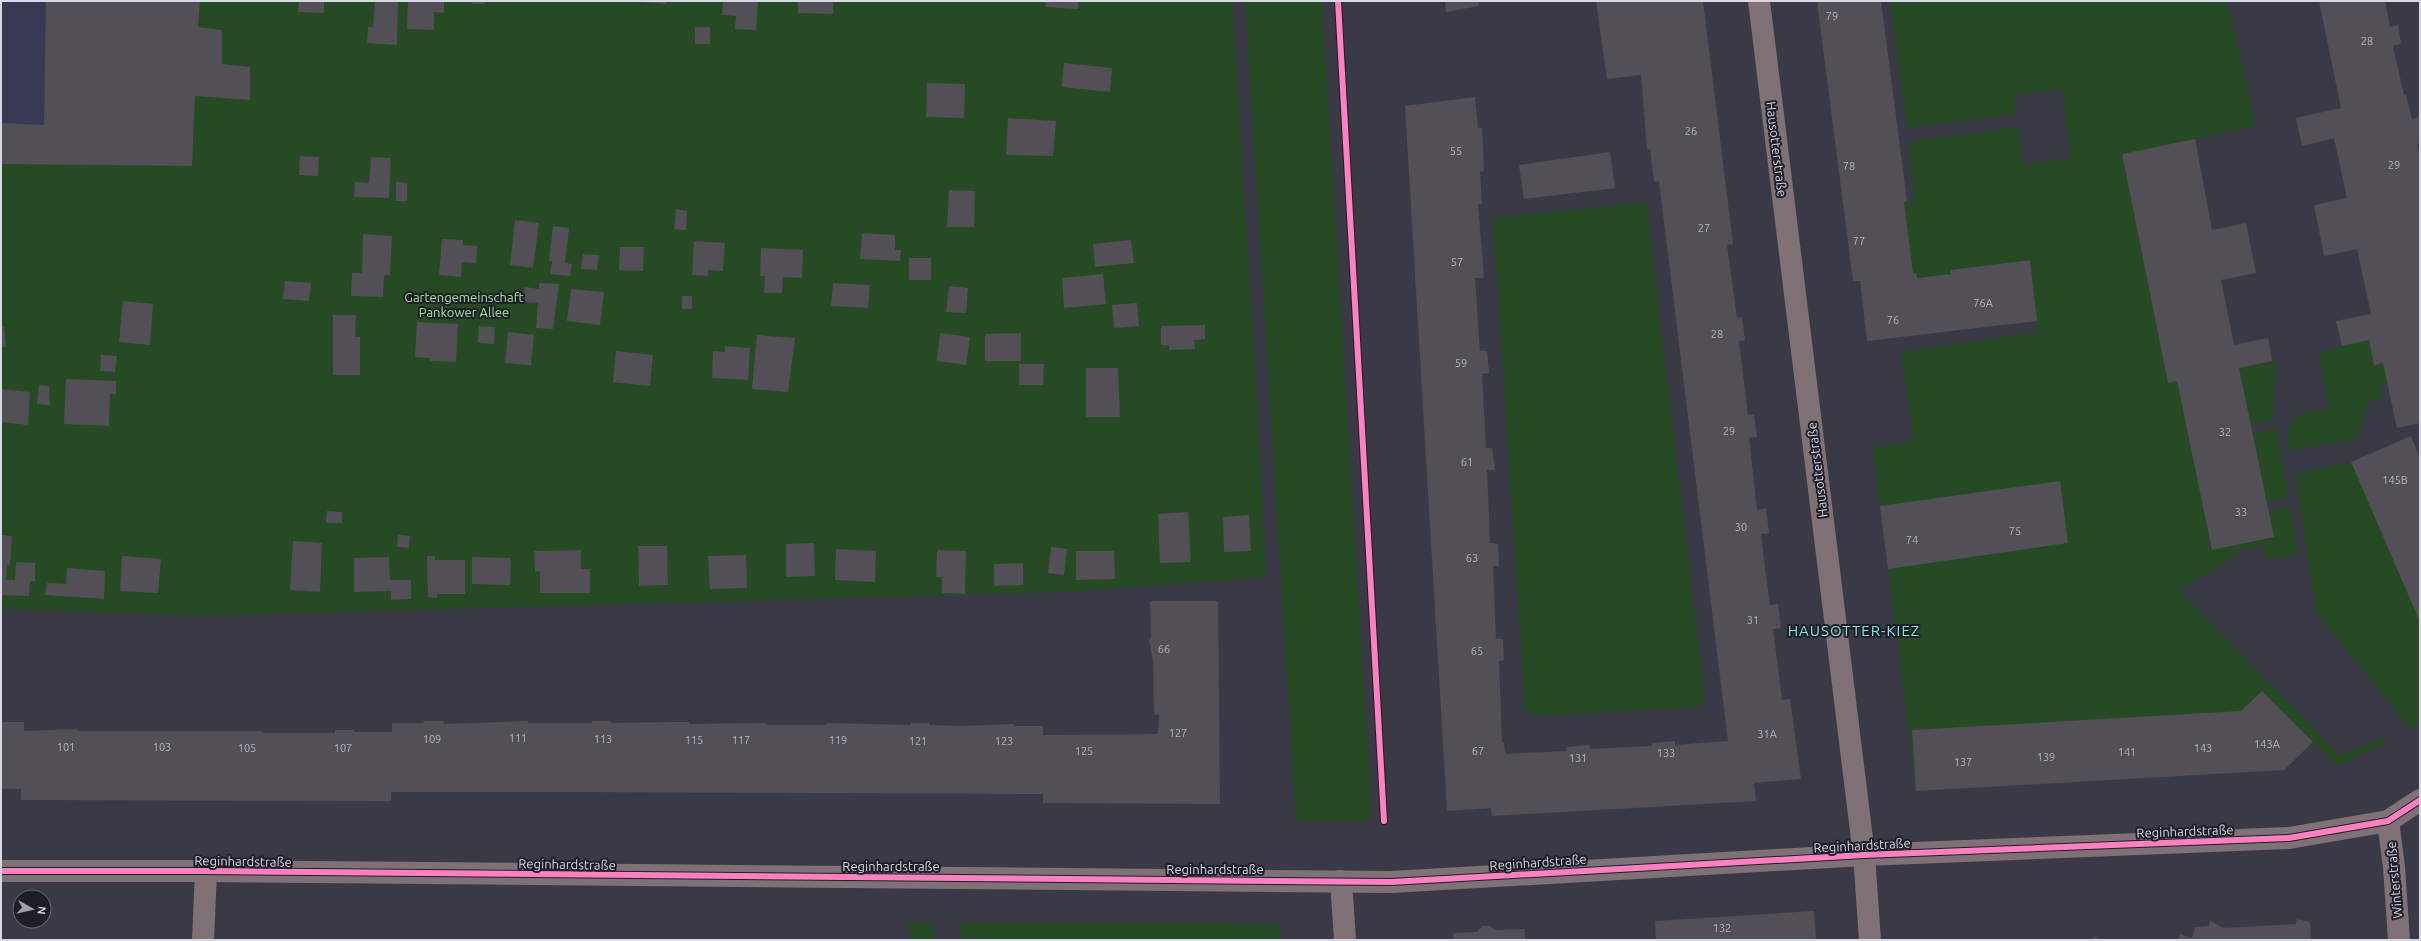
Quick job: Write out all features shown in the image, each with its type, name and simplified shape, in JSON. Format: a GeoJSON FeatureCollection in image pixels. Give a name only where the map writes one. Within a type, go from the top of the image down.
{"type":"FeatureCollection","features":[{"type":"Feature","properties":{"kind":"street","name":"Hausotterstraße"},"geometry":{"type":"LineString","coordinates":[[1759,1],[1864,855],[1870,940]]}},
{"type":"Feature","properties":{"kind":"street","name":"Reginhardstraße"},"geometry":{"type":"LineString","coordinates":[[1,871],[206,871],[1391,882],[1864,855],[2289,838],[2388,821],[2420,800]]}},
{"type":"Feature","properties":{"kind":"street","name":"Winterstraße"},"geometry":{"type":"LineString","coordinates":[[2388,821],[2394,867],[2399,940]]}},
{"type":"Feature","properties":{"kind":"street"},"geometry":{"type":"LineString","coordinates":[[203,940],[206,871]]}},
{"type":"Feature","properties":{"kind":"street"},"geometry":{"type":"LineString","coordinates":[[1341,881],[1345,940]]}},
{"type":"Feature","properties":{"kind":"shaded area"},"geometry":{"type":"Polygon","coordinates":[[[1,1],[200,1],[195,96],[1,164],[1,1]]]}},
{"type":"Feature","properties":{"kind":"green space","name":"Gartengemeinschaft Pankower Allee"},"geometry":{"type":"Polygon","coordinates":[[[200,1],[1232,1],[1259,432],[1266,577],[1067,592],[203,616],[1,609],[1,164],[195,96],[200,1]]]}},
{"type":"Feature","properties":{"kind":"green space"},"geometry":{"type":"Polygon","coordinates":[[[1245,1],[1322,1],[1372,820],[1296,822],[1245,1]]]}},
{"type":"Feature","properties":{"kind":"green space"},"geometry":{"type":"Polygon","coordinates":[[[1890,1],[2227,1],[2256,126],[2122,154],[2168,383],[2177,381],[2212,550],[2274,537],[2269,512],[2286,506],[2290,510],[2298,554],[2267,560],[2263,546],[2238,550],[2238,555],[2179,590],[2340,756],[2381,737],[2386,743],[2337,766],[2262,691],[2241,711],[1912,730],[1916,791],[1873,448],[1914,441],[1901,352],[2038,332],[2030,260],[1950,270],[1951,274],[1917,278],[1913,273],[1904,202],[1915,201],[1908,142],[2018,127],[2024,165],[2071,157],[2061,89],[2014,95],[2016,114],[1907,128],[1890,1]]]}},
{"type":"Feature","properties":{"kind":"green space"},"geometry":{"type":"Polygon","coordinates":[[[1646,202],[1705,700],[1699,707],[1532,716],[1525,710],[1493,218],[1646,202]]]}},
{"type":"Feature","properties":{"kind":"green space"},"geometry":{"type":"Polygon","coordinates":[[[2369,340],[2383,363],[2388,384],[2380,386],[2382,400],[2368,402],[2357,438],[2291,451],[2287,434],[2290,422],[2303,413],[2329,409],[2319,352],[2369,340]]]}},
{"type":"Feature","properties":{"kind":"green space"},"geometry":{"type":"Polygon","coordinates":[[[2277,360],[2272,420],[2251,425],[2239,368],[2277,360]]]}},
{"type":"Feature","properties":{"kind":"green space"},"geometry":{"type":"Polygon","coordinates":[[[2276,428],[2288,496],[2284,500],[2267,502],[2253,434],[2276,428]]]}},
{"type":"Feature","properties":{"kind":"green space"},"geometry":{"type":"Polygon","coordinates":[[[2351,462],[2420,622],[2420,723],[2411,730],[2316,612],[2295,474],[2351,462]]]}},
{"type":"Feature","properties":{"kind":"green space"},"geometry":{"type":"Polygon","coordinates":[[[908,922],[931,923],[935,940],[911,940],[908,922]]]}},
{"type":"Feature","properties":{"kind":"green space"},"geometry":{"type":"Polygon","coordinates":[[[958,923],[1279,924],[1280,940],[962,940],[958,923]]]}},
{"type":"Feature","properties":{"kind":"building"},"geometry":{"type":"Polygon","coordinates":[[[46,1],[200,1],[198,27],[222,30],[222,64],[250,67],[250,100],[195,96],[192,166],[1,164],[1,123],[44,125],[46,1]]]}},
{"type":"Feature","properties":{"kind":"building"},"geometry":{"type":"Polygon","coordinates":[[[299,1],[324,1],[324,13],[298,12],[299,1]]]}},
{"type":"Feature","properties":{"kind":"building"},"geometry":{"type":"Polygon","coordinates":[[[375,1],[398,1],[397,45],[367,43],[368,27],[373,27],[375,1]]]}},
{"type":"Feature","properties":{"kind":"building"},"geometry":{"type":"Polygon","coordinates":[[[408,1],[444,1],[444,13],[434,12],[434,30],[407,29],[408,1]]]}},
{"type":"Feature","properties":{"kind":"building"},"geometry":{"type":"Polygon","coordinates":[[[473,1],[484,1],[485,4],[472,4],[473,1]]]}},
{"type":"Feature","properties":{"kind":"building"},"geometry":{"type":"Polygon","coordinates":[[[626,1],[666,1],[666,4],[626,1]]]}},
{"type":"Feature","properties":{"kind":"building"},"geometry":{"type":"Polygon","coordinates":[[[723,1],[758,1],[756,30],[735,29],[736,16],[722,15],[723,1]]]}},
{"type":"Feature","properties":{"kind":"building"},"geometry":{"type":"Polygon","coordinates":[[[798,1],[833,1],[833,14],[798,13],[798,1]]]}},
{"type":"Feature","properties":{"kind":"building"},"geometry":{"type":"Polygon","coordinates":[[[1037,1],[1078,1],[1078,9],[1045,7],[1046,3],[1037,1]]]}},
{"type":"Feature","properties":{"kind":"building"},"geometry":{"type":"Polygon","coordinates":[[[1445,1],[1478,1],[1479,6],[1446,12],[1445,1]]]}},
{"type":"Feature","properties":{"kind":"building"},"geometry":{"type":"Polygon","coordinates":[[[1596,1],[1703,1],[1733,244],[1727,245],[1737,318],[1742,317],[1745,340],[1739,341],[1748,415],[1754,414],[1757,437],[1749,438],[1757,510],[1766,508],[1769,533],[1761,534],[1770,605],[1778,604],[1781,628],[1773,629],[1782,700],[1790,699],[1801,779],[1754,783],[1756,801],[1492,816],[1491,808],[1447,811],[1405,106],[1475,97],[1478,128],[1482,128],[1484,171],[1480,172],[1482,204],[1478,204],[1484,278],[1475,278],[1480,351],[1487,351],[1489,373],[1482,374],[1486,448],[1492,448],[1495,470],[1487,470],[1490,543],[1498,544],[1499,566],[1493,566],[1496,639],[1503,639],[1504,660],[1499,661],[1502,742],[1504,742],[1505,754],[1567,751],[1566,747],[1589,745],[1590,749],[1652,746],[1652,743],[1675,741],[1675,745],[1728,741],[1659,181],[1654,182],[1650,149],[1647,149],[1641,75],[1607,79],[1596,1]]]}},
{"type":"Feature","properties":{"kind":"building"},"geometry":{"type":"Polygon","coordinates":[[[1817,1],[1881,1],[1907,201],[1904,202],[1913,273],[1916,273],[1917,278],[1951,274],[1950,270],[2030,260],[2037,321],[1867,341],[1860,281],[1853,281],[1817,1]]]}},
{"type":"Feature","properties":{"kind":"building"},"geometry":{"type":"Polygon","coordinates":[[[2319,1],[2385,1],[2390,27],[2398,25],[2401,44],[2393,46],[2404,95],[2406,95],[2412,119],[2419,117],[2420,122],[2420,143],[2417,144],[2420,158],[2420,423],[2397,428],[2383,363],[2374,365],[2369,340],[2342,346],[2336,321],[2371,314],[2357,249],[2324,256],[2314,205],[2347,198],[2334,138],[2302,146],[2296,118],[2341,108],[2319,1]]]}},
{"type":"Feature","properties":{"kind":"building"},"geometry":{"type":"Polygon","coordinates":[[[695,27],[710,27],[710,44],[695,44],[695,27]]]}},
{"type":"Feature","properties":{"kind":"building"},"geometry":{"type":"Polygon","coordinates":[[[1064,63],[1112,68],[1110,92],[1062,87],[1064,63]]]}},
{"type":"Feature","properties":{"kind":"building"},"geometry":{"type":"Polygon","coordinates":[[[927,83],[965,84],[964,118],[926,117],[927,83]]]}},
{"type":"Feature","properties":{"kind":"building"},"geometry":{"type":"Polygon","coordinates":[[[1008,118],[1056,121],[1053,156],[1006,155],[1008,118]]]}},
{"type":"Feature","properties":{"kind":"building"},"geometry":{"type":"Polygon","coordinates":[[[2195,139],[2212,230],[2246,223],[2256,273],[2221,280],[2234,345],[2268,338],[2272,361],[2239,368],[2274,537],[2212,550],[2177,381],[2168,383],[2122,154],[2195,139]]]}},
{"type":"Feature","properties":{"kind":"building"},"geometry":{"type":"Polygon","coordinates":[[[1610,152],[1615,188],[1524,199],[1519,165],[1610,152]]]}},
{"type":"Feature","properties":{"kind":"building"},"geometry":{"type":"Polygon","coordinates":[[[300,156],[319,157],[318,176],[299,175],[300,156]]]}},
{"type":"Feature","properties":{"kind":"building"},"geometry":{"type":"Polygon","coordinates":[[[371,157],[391,158],[389,198],[354,197],[355,182],[369,183],[371,157]]]}},
{"type":"Feature","properties":{"kind":"building"},"geometry":{"type":"Polygon","coordinates":[[[396,182],[407,183],[407,201],[396,201],[396,182]]]}},
{"type":"Feature","properties":{"kind":"building"},"geometry":{"type":"Polygon","coordinates":[[[949,190],[975,191],[974,227],[947,227],[949,190]]]}},
{"type":"Feature","properties":{"kind":"building"},"geometry":{"type":"Polygon","coordinates":[[[676,209],[687,211],[686,230],[674,229],[676,209]]]}},
{"type":"Feature","properties":{"kind":"building"},"geometry":{"type":"Polygon","coordinates":[[[515,220],[539,223],[533,268],[510,265],[515,220]]]}},
{"type":"Feature","properties":{"kind":"building"},"geometry":{"type":"Polygon","coordinates":[[[553,226],[569,228],[565,263],[572,264],[570,276],[550,274],[552,261],[549,261],[553,226]]]}},
{"type":"Feature","properties":{"kind":"building"},"geometry":{"type":"Polygon","coordinates":[[[862,233],[895,235],[895,250],[901,250],[900,261],[860,259],[862,233]]]}},
{"type":"Feature","properties":{"kind":"building"},"geometry":{"type":"Polygon","coordinates":[[[363,234],[392,236],[390,275],[384,275],[383,297],[351,296],[352,273],[362,273],[363,234]]]}},
{"type":"Feature","properties":{"kind":"building"},"geometry":{"type":"Polygon","coordinates":[[[442,239],[463,240],[463,245],[477,246],[476,263],[462,262],[461,277],[439,275],[442,239]]]}},
{"type":"Feature","properties":{"kind":"building"},"geometry":{"type":"Polygon","coordinates":[[[1131,240],[1134,263],[1095,267],[1093,244],[1131,240]]]}},
{"type":"Feature","properties":{"kind":"building"},"geometry":{"type":"Polygon","coordinates":[[[694,241],[725,243],[723,271],[708,270],[708,276],[692,275],[694,241]]]}},
{"type":"Feature","properties":{"kind":"building"},"geometry":{"type":"Polygon","coordinates":[[[620,247],[644,247],[643,271],[619,270],[620,247]]]}},
{"type":"Feature","properties":{"kind":"building"},"geometry":{"type":"Polygon","coordinates":[[[761,248],[803,250],[802,278],[783,277],[782,293],[764,293],[765,276],[760,276],[761,248]]]}},
{"type":"Feature","properties":{"kind":"building"},"geometry":{"type":"Polygon","coordinates":[[[583,254],[599,255],[597,270],[581,269],[583,254]]]}},
{"type":"Feature","properties":{"kind":"building"},"geometry":{"type":"Polygon","coordinates":[[[909,258],[931,258],[931,280],[909,280],[909,258]]]}},
{"type":"Feature","properties":{"kind":"building"},"geometry":{"type":"Polygon","coordinates":[[[1103,274],[1106,304],[1064,308],[1062,278],[1103,274]]]}},
{"type":"Feature","properties":{"kind":"building"},"geometry":{"type":"Polygon","coordinates":[[[285,281],[311,283],[309,301],[283,299],[285,281]]]}},
{"type":"Feature","properties":{"kind":"building"},"geometry":{"type":"Polygon","coordinates":[[[539,283],[559,284],[553,329],[536,328],[538,303],[523,302],[525,287],[539,289],[539,283]]]}},
{"type":"Feature","properties":{"kind":"building"},"geometry":{"type":"Polygon","coordinates":[[[833,283],[870,285],[868,308],[831,306],[833,283]]]}},
{"type":"Feature","properties":{"kind":"building"},"geometry":{"type":"Polygon","coordinates":[[[949,286],[968,288],[966,313],[946,312],[949,286]]]}},
{"type":"Feature","properties":{"kind":"building"},"geometry":{"type":"Polygon","coordinates":[[[571,289],[604,292],[600,325],[567,321],[571,289]]]}},
{"type":"Feature","properties":{"kind":"building"},"geometry":{"type":"Polygon","coordinates":[[[682,296],[692,296],[692,309],[682,309],[682,296]]]}},
{"type":"Feature","properties":{"kind":"building"},"geometry":{"type":"Polygon","coordinates":[[[123,301],[153,304],[150,345],[119,342],[123,301]]]}},
{"type":"Feature","properties":{"kind":"building"},"geometry":{"type":"Polygon","coordinates":[[[1137,303],[1139,326],[1114,328],[1112,305],[1137,303]]]}},
{"type":"Feature","properties":{"kind":"building"},"geometry":{"type":"Polygon","coordinates":[[[333,315],[356,315],[355,337],[360,337],[360,375],[333,375],[333,315]]]}},
{"type":"Feature","properties":{"kind":"building"},"geometry":{"type":"Polygon","coordinates":[[[417,322],[458,324],[456,362],[430,361],[430,358],[415,357],[417,322]]]}},
{"type":"Feature","properties":{"kind":"building"},"geometry":{"type":"Polygon","coordinates":[[[1205,325],[1205,339],[1194,340],[1195,349],[1169,350],[1169,345],[1161,345],[1161,326],[1205,325]]]}},
{"type":"Feature","properties":{"kind":"building"},"geometry":{"type":"Polygon","coordinates":[[[479,326],[495,327],[494,344],[478,343],[479,326]]]}},
{"type":"Feature","properties":{"kind":"building"},"geometry":{"type":"Polygon","coordinates":[[[1,327],[4,327],[6,347],[1,347],[1,327]]]}},
{"type":"Feature","properties":{"kind":"building"},"geometry":{"type":"Polygon","coordinates":[[[508,332],[534,335],[531,365],[505,363],[508,332]]]}},
{"type":"Feature","properties":{"kind":"building"},"geometry":{"type":"Polygon","coordinates":[[[940,333],[970,337],[966,365],[937,361],[940,333]]]}},
{"type":"Feature","properties":{"kind":"building"},"geometry":{"type":"Polygon","coordinates":[[[1021,333],[1021,361],[985,361],[985,334],[1021,333]]]}},
{"type":"Feature","properties":{"kind":"building"},"geometry":{"type":"Polygon","coordinates":[[[757,335],[795,338],[788,392],[752,389],[757,335]]]}},
{"type":"Feature","properties":{"kind":"building"},"geometry":{"type":"Polygon","coordinates":[[[725,346],[750,348],[748,380],[712,378],[713,351],[725,352],[725,346]]]}},
{"type":"Feature","properties":{"kind":"building"},"geometry":{"type":"Polygon","coordinates":[[[616,351],[653,355],[650,386],[613,382],[616,351]]]}},
{"type":"Feature","properties":{"kind":"building"},"geometry":{"type":"Polygon","coordinates":[[[101,355],[117,356],[115,372],[100,371],[101,355]]]}},
{"type":"Feature","properties":{"kind":"building"},"geometry":{"type":"Polygon","coordinates":[[[1019,364],[1044,364],[1043,385],[1019,385],[1019,364]]]}},
{"type":"Feature","properties":{"kind":"building"},"geometry":{"type":"Polygon","coordinates":[[[1086,368],[1118,368],[1120,417],[1086,417],[1086,368]]]}},
{"type":"Feature","properties":{"kind":"building"},"geometry":{"type":"Polygon","coordinates":[[[66,379],[116,381],[116,394],[110,394],[109,426],[64,424],[66,379]]]}},
{"type":"Feature","properties":{"kind":"building"},"geometry":{"type":"Polygon","coordinates":[[[39,385],[49,386],[50,405],[37,404],[39,385]]]}},
{"type":"Feature","properties":{"kind":"building"},"geometry":{"type":"Polygon","coordinates":[[[1,389],[30,392],[28,425],[1,422],[1,389]]]}},
{"type":"Feature","properties":{"kind":"building"},"geometry":{"type":"Polygon","coordinates":[[[2411,436],[2420,458],[2420,622],[2351,462],[2411,436]]]}},
{"type":"Feature","properties":{"kind":"building"},"geometry":{"type":"Polygon","coordinates":[[[2060,481],[2068,543],[1888,569],[1880,506],[2060,481]]]}},
{"type":"Feature","properties":{"kind":"building"},"geometry":{"type":"Polygon","coordinates":[[[327,511],[342,512],[342,523],[326,523],[327,511]]]}},
{"type":"Feature","properties":{"kind":"building"},"geometry":{"type":"Polygon","coordinates":[[[1188,512],[1191,562],[1160,563],[1158,514],[1188,512]]]}},
{"type":"Feature","properties":{"kind":"building"},"geometry":{"type":"Polygon","coordinates":[[[1249,515],[1251,551],[1224,552],[1223,517],[1249,515]]]}},
{"type":"Feature","properties":{"kind":"building"},"geometry":{"type":"Polygon","coordinates":[[[1,535],[12,536],[10,565],[7,564],[6,580],[15,580],[16,562],[35,563],[35,581],[30,581],[29,596],[1,595],[1,535]]]}},
{"type":"Feature","properties":{"kind":"building"},"geometry":{"type":"Polygon","coordinates":[[[398,535],[410,536],[409,548],[397,547],[398,535]]]}},
{"type":"Feature","properties":{"kind":"building"},"geometry":{"type":"Polygon","coordinates":[[[293,541],[322,543],[320,592],[290,590],[293,541]]]}},
{"type":"Feature","properties":{"kind":"building"},"geometry":{"type":"Polygon","coordinates":[[[814,543],[815,576],[786,577],[786,544],[814,543]]]}},
{"type":"Feature","properties":{"kind":"building"},"geometry":{"type":"Polygon","coordinates":[[[638,546],[667,546],[668,585],[639,586],[638,546]]]}},
{"type":"Feature","properties":{"kind":"building"},"geometry":{"type":"Polygon","coordinates":[[[1051,547],[1067,549],[1064,575],[1048,573],[1051,547]]]}},
{"type":"Feature","properties":{"kind":"building"},"geometry":{"type":"Polygon","coordinates":[[[836,549],[876,551],[875,582],[835,580],[836,549]]]}},
{"type":"Feature","properties":{"kind":"building"},"geometry":{"type":"Polygon","coordinates":[[[581,550],[581,569],[590,569],[590,593],[540,593],[540,571],[535,572],[534,551],[581,550]]]}},
{"type":"Feature","properties":{"kind":"building"},"geometry":{"type":"Polygon","coordinates":[[[937,550],[966,551],[965,594],[942,593],[942,577],[936,577],[937,550]]]}},
{"type":"Feature","properties":{"kind":"building"},"geometry":{"type":"Polygon","coordinates":[[[1076,551],[1114,551],[1115,579],[1076,580],[1076,551]]]}},
{"type":"Feature","properties":{"kind":"building"},"geometry":{"type":"Polygon","coordinates":[[[746,555],[747,588],[710,589],[708,556],[746,555]]]}},
{"type":"Feature","properties":{"kind":"building"},"geometry":{"type":"Polygon","coordinates":[[[122,556],[161,559],[158,593],[120,591],[122,556]]]}},
{"type":"Feature","properties":{"kind":"building"},"geometry":{"type":"Polygon","coordinates":[[[427,556],[435,556],[435,560],[465,560],[465,594],[437,594],[437,598],[428,597],[427,556]]]}},
{"type":"Feature","properties":{"kind":"building"},"geometry":{"type":"Polygon","coordinates":[[[389,557],[390,580],[411,580],[411,599],[391,600],[391,591],[354,592],[354,558],[389,557]]]}},
{"type":"Feature","properties":{"kind":"building"},"geometry":{"type":"Polygon","coordinates":[[[472,557],[511,558],[510,585],[472,584],[472,557]]]}},
{"type":"Feature","properties":{"kind":"building"},"geometry":{"type":"Polygon","coordinates":[[[1023,563],[1023,585],[994,586],[994,564],[1023,563]]]}},
{"type":"Feature","properties":{"kind":"building"},"geometry":{"type":"Polygon","coordinates":[[[67,568],[105,571],[104,599],[45,595],[47,583],[66,584],[67,568]]]}},
{"type":"Feature","properties":{"kind":"building"},"geometry":{"type":"Polygon","coordinates":[[[1150,601],[1218,601],[1220,804],[1043,803],[1043,794],[559,792],[391,792],[391,801],[21,800],[21,789],[1,789],[1,722],[24,722],[24,731],[77,729],[77,731],[262,731],[262,733],[335,733],[335,730],[354,730],[354,732],[392,732],[392,723],[424,723],[423,721],[444,721],[443,724],[528,721],[528,723],[592,723],[592,721],[611,721],[611,723],[766,723],[766,725],[827,725],[827,723],[911,725],[911,723],[929,723],[929,725],[963,726],[1014,724],[1014,726],[1043,726],[1043,735],[1158,734],[1159,714],[1154,715],[1153,660],[1149,641],[1151,637],[1150,601]]]}},
{"type":"Feature","properties":{"kind":"building"},"geometry":{"type":"Polygon","coordinates":[[[2262,691],[2313,742],[2284,770],[1916,791],[1912,730],[2241,711],[2262,691]]]}},
{"type":"Feature","properties":{"kind":"building"},"geometry":{"type":"Polygon","coordinates":[[[1814,911],[1816,940],[1656,940],[1655,921],[1814,911]]]}},
{"type":"Feature","properties":{"kind":"building"},"geometry":{"type":"Polygon","coordinates":[[[2297,919],[2310,922],[2311,940],[2178,940],[2180,934],[2192,938],[2195,927],[2209,926],[2210,921],[2224,928],[2296,924],[2297,919]]]}},
{"type":"Feature","properties":{"kind":"building"},"geometry":{"type":"Polygon","coordinates":[[[1482,926],[1490,926],[1495,930],[1525,929],[1525,940],[1453,940],[1454,933],[1477,932],[1482,926]]]}},
{"type":"Feature","properties":{"kind":"building"},"geometry":{"type":"Polygon","coordinates":[[[2094,937],[2102,940],[2092,940],[2094,937]]]}},
{"type":"Feature","properties":{"kind":"cycle path"},"geometry":{"type":"LineString","coordinates":[[1338,1],[1384,821]]}},
{"type":"Feature","properties":{"kind":"cycle path"},"geometry":{"type":"LineString","coordinates":[[1,871],[206,871],[1391,882],[1864,855],[2289,838],[2388,821],[2420,800]]}},
{"type":"Feature","properties":{"kind":"district","name":"HAUSOTTER-KIEZ"},"geometry":{"type":"Point","coordinates":[1854,631]}}]}
